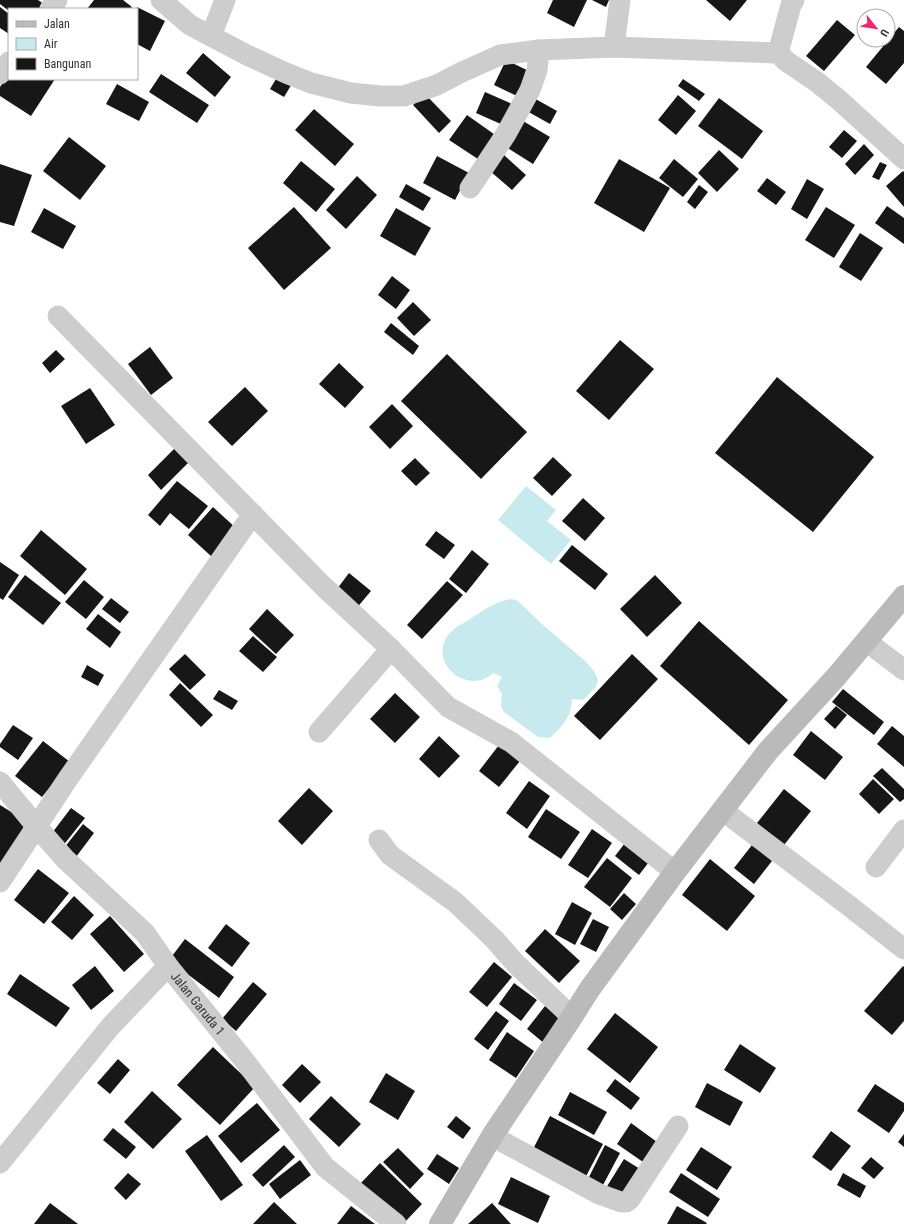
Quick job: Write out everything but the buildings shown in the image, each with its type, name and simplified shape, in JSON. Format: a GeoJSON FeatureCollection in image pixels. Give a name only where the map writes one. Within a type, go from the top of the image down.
{"type":"FeatureCollection","features":[{"type":"Feature","properties":{"kind":"street"},"geometry":{"type":"LineString","coordinates":[[51,8],[57,0]]}},
{"type":"Feature","properties":{"kind":"street"},"geometry":{"type":"LineString","coordinates":[[161,0],[190,25],[286,73],[311,83],[351,93],[380,96],[404,96],[437,85],[500,55],[539,50],[614,47],[778,53],[786,62],[818,82],[904,159]]}},
{"type":"Feature","properties":{"kind":"street"},"geometry":{"type":"LineString","coordinates":[[211,36],[225,0]]}},
{"type":"Feature","properties":{"kind":"street"},"geometry":{"type":"LineString","coordinates":[[614,47],[620,0]]}},
{"type":"Feature","properties":{"kind":"street"},"geometry":{"type":"LineString","coordinates":[[778,53],[791,5],[794,0]]}},
{"type":"Feature","properties":{"kind":"street"},"geometry":{"type":"LineString","coordinates":[[470,188],[506,134],[530,90],[536,70],[539,50]]}},
{"type":"Feature","properties":{"kind":"street"},"geometry":{"type":"LineString","coordinates":[[0,74],[8,63]]}},
{"type":"Feature","properties":{"kind":"street"},"geometry":{"type":"LineString","coordinates":[[58,316],[323,586],[391,649],[448,707],[511,742],[675,872]]}},
{"type":"Feature","properties":{"kind":"street"},"geometry":{"type":"LineString","coordinates":[[0,882],[67,780],[253,514]]}},
{"type":"Feature","properties":{"kind":"street"},"geometry":{"type":"LineString","coordinates":[[440,1224],[492,1136],[589,990],[675,872],[768,751],[836,677],[904,596]]}},
{"type":"Feature","properties":{"kind":"street"},"geometry":{"type":"LineString","coordinates":[[866,641],[904,670]]}},
{"type":"Feature","properties":{"kind":"street"},"geometry":{"type":"LineString","coordinates":[[319,732],[391,649]]}},
{"type":"Feature","properties":{"kind":"street","name":"Jalan Garuda 1"},"geometry":{"type":"LineString","coordinates":[[0,782],[65,859],[145,933],[168,966],[244,1060],[325,1167],[396,1224]]}},
{"type":"Feature","properties":{"kind":"street"},"geometry":{"type":"LineString","coordinates":[[722,810],[848,904],[904,948]]}},
{"type":"Feature","properties":{"kind":"street"},"geometry":{"type":"LineString","coordinates":[[876,867],[904,830]]}},
{"type":"Feature","properties":{"kind":"street"},"geometry":{"type":"LineString","coordinates":[[379,840],[390,854],[455,902],[516,964],[572,1017]]}},
{"type":"Feature","properties":{"kind":"street"},"geometry":{"type":"LineString","coordinates":[[0,1163],[110,1027],[168,966]]}},
{"type":"Feature","properties":{"kind":"street"},"geometry":{"type":"LineString","coordinates":[[492,1136],[599,1194],[621,1202],[626,1202],[630,1199],[678,1126]]}},
{"type":"Feature","properties":{"kind":"water"},"geometry":{"type":"Polygon","coordinates":[[[526,486],[556,510],[547,521],[571,540],[551,564],[498,520],[526,486]]]}},
{"type":"Feature","properties":{"kind":"water"},"geometry":{"type":"Polygon","coordinates":[[[512,599],[518,601],[543,625],[585,661],[594,671],[598,680],[596,687],[583,700],[572,699],[572,705],[566,721],[550,738],[538,737],[504,712],[501,706],[502,694],[497,686],[502,677],[493,673],[484,679],[473,681],[463,679],[454,674],[447,666],[443,657],[443,646],[448,635],[453,630],[491,606],[512,599]]]}}]}
